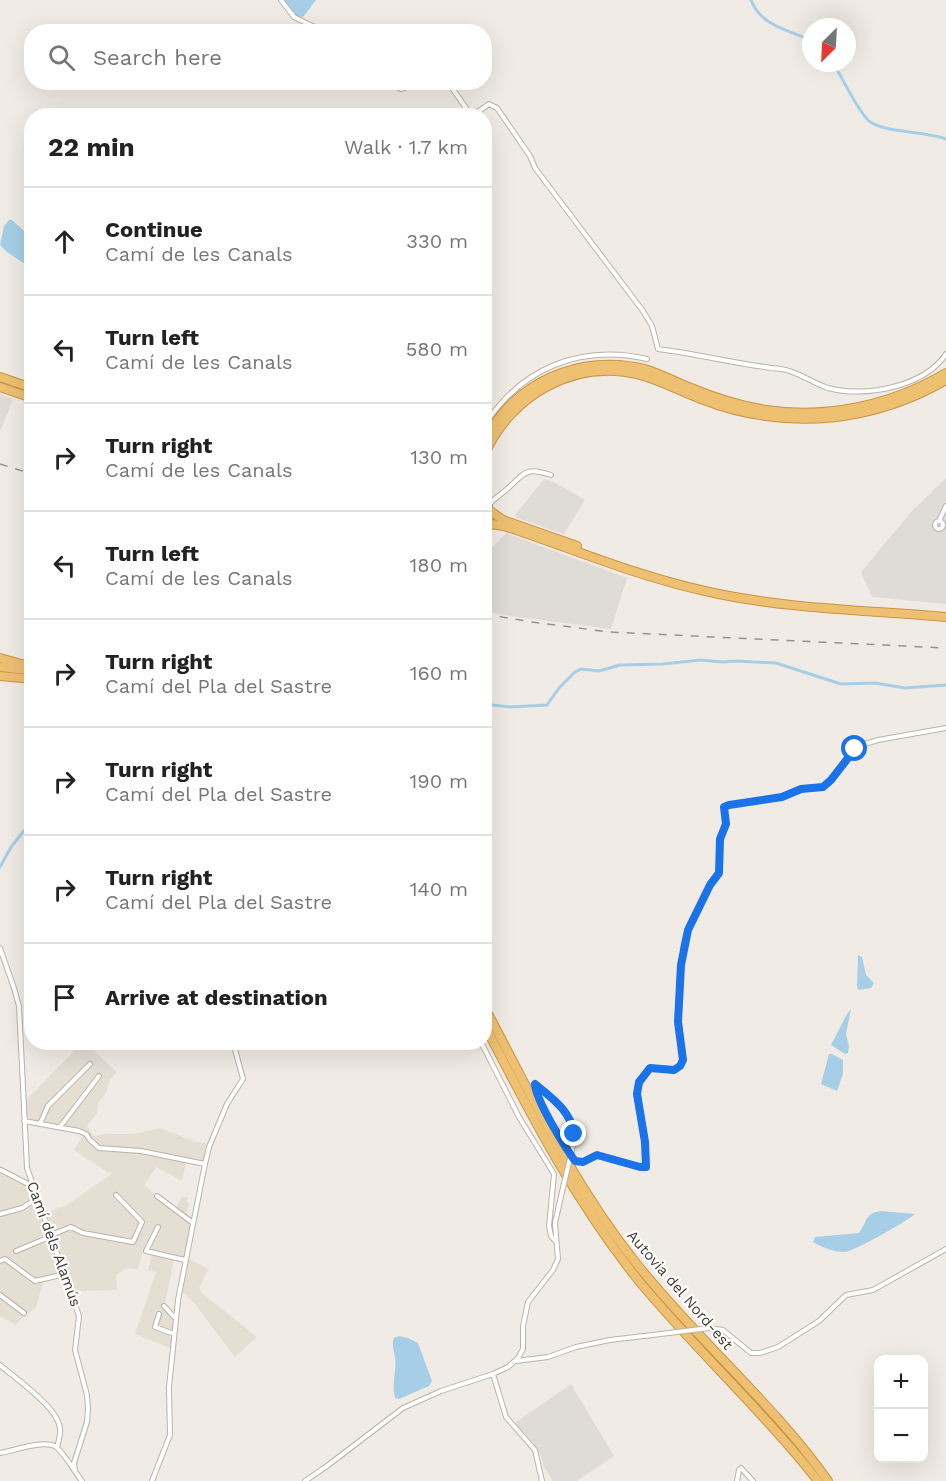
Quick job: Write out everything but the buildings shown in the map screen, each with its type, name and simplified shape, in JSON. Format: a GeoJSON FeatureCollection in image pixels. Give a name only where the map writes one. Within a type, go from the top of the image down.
{"type":"FeatureCollection","features":[{"type":"Feature","properties":{"kind":"highway"},"geometry":{"type":"LineString","coordinates":[[492,430],[504,411],[525,392],[554,375],[588,366],[610,364],[633,367],[655,373],[730,402],[764,410],[791,412],[832,411],[872,404],[910,391],[946,373]]}},
{"type":"Feature","properties":{"kind":"highway"},"geometry":{"type":"LineString","coordinates":[[0,371],[24,379]]}},
{"type":"Feature","properties":{"kind":"highway"},"geometry":{"type":"LineString","coordinates":[[492,442],[500,427],[523,402],[552,383],[585,373],[609,371],[636,374],[736,410],[768,417],[795,419],[830,418],[870,411],[908,399],[946,380]]}},
{"type":"Feature","properties":{"kind":"highway"},"geometry":{"type":"LineString","coordinates":[[0,377],[24,385]]}},
{"type":"Feature","properties":{"kind":"highway"},"geometry":{"type":"LineString","coordinates":[[0,387],[24,395]]}},
{"type":"Feature","properties":{"kind":"highway"},"geometry":{"type":"LineString","coordinates":[[492,509],[501,519],[620,562],[703,586],[784,599],[946,612]]}},
{"type":"Feature","properties":{"kind":"highway"},"geometry":{"type":"LineString","coordinates":[[492,524],[649,577],[716,594],[788,604],[946,617]]}},
{"type":"Feature","properties":{"kind":"highway"},"geometry":{"type":"LineString","coordinates":[[0,658],[24,666]]}},
{"type":"Feature","properties":{"kind":"highway"},"geometry":{"type":"LineString","coordinates":[[0,667],[24,668]]}},
{"type":"Feature","properties":{"kind":"highway"},"geometry":{"type":"LineString","coordinates":[[0,677],[24,679]]}},
{"type":"Feature","properties":{"kind":"highway","name":"Autovia del Nord-est"},"geometry":{"type":"LineString","coordinates":[[492,1022],[551,1136],[604,1220],[663,1296],[788,1430],[830,1481]]}},
{"type":"Feature","properties":{"kind":"highway","name":"Autovia del Nord-est"},"geometry":{"type":"LineString","coordinates":[[492,1039],[552,1154],[602,1232],[660,1305],[757,1408],[815,1479]]}},
{"type":"Feature","properties":{"kind":"street"},"geometry":{"type":"LineString","coordinates":[[280,0],[294,17],[308,24]]}},
{"type":"Feature","properties":{"kind":"street"},"geometry":{"type":"LineString","coordinates":[[454,90],[466,108]]}},
{"type":"Feature","properties":{"kind":"street"},"geometry":{"type":"LineString","coordinates":[[483,108],[489,104],[496,108],[530,156],[535,168],[644,311],[652,326],[658,349],[733,363],[782,369],[832,389],[859,390],[879,390],[905,382],[930,371],[946,354]]}},
{"type":"Feature","properties":{"kind":"street"},"geometry":{"type":"LineString","coordinates":[[492,415],[513,391],[535,374],[560,362],[598,354],[624,354],[647,358]]}},
{"type":"Feature","properties":{"kind":"street"},"geometry":{"type":"LineString","coordinates":[[492,499],[527,471],[550,475]]}},
{"type":"Feature","properties":{"kind":"street"},"geometry":{"type":"LineString","coordinates":[[944,528],[939,529],[936,523],[946,506]]}},
{"type":"Feature","properties":{"kind":"street"},"geometry":{"type":"LineString","coordinates":[[516,1361],[523,1349],[523,1326],[528,1302],[557,1263],[559,1255],[555,1223],[562,1192],[572,1150],[575,1137],[570,1119],[564,1110],[535,1084],[542,1104],[575,1161],[583,1162],[597,1155],[643,1168],[646,1165],[646,1153],[637,1094],[638,1086],[650,1068],[673,1071],[682,1062],[683,1051],[678,1028],[678,1013],[684,943],[709,887],[719,873],[720,839],[726,824],[724,806],[782,797],[803,789],[823,787],[850,754],[861,745],[946,728]]}},
{"type":"Feature","properties":{"kind":"street","name":"Camí dels Alamús"},"geometry":{"type":"LineString","coordinates":[[0,948],[15,988],[19,1006],[26,1165],[79,1316],[75,1350],[88,1401],[87,1420],[77,1452],[75,1471]]}},
{"type":"Feature","properties":{"kind":"street"},"geometry":{"type":"LineString","coordinates":[[152,1481],[170,1435],[169,1387],[174,1334],[185,1260],[205,1164],[209,1147],[227,1104],[243,1081],[236,1050]]}},
{"type":"Feature","properties":{"kind":"street"},"geometry":{"type":"LineString","coordinates":[[485,1050],[519,1117],[554,1174],[549,1226],[550,1236],[557,1243]]}},
{"type":"Feature","properties":{"kind":"street"},"geometry":{"type":"LineString","coordinates":[[40,1124],[47,1107],[90,1064]]}},
{"type":"Feature","properties":{"kind":"street"},"geometry":{"type":"LineString","coordinates":[[60,1127],[99,1076]]}},
{"type":"Feature","properties":{"kind":"street"},"geometry":{"type":"LineString","coordinates":[[24,1121],[86,1134],[99,1148],[141,1151],[205,1164]]}},
{"type":"Feature","properties":{"kind":"street"},"geometry":{"type":"LineString","coordinates":[[1,1170],[33,1186]]}},
{"type":"Feature","properties":{"kind":"street"},"geometry":{"type":"LineString","coordinates":[[16,1251],[71,1227],[83,1233],[133,1242],[142,1222],[116,1195]]}},
{"type":"Feature","properties":{"kind":"street"},"geometry":{"type":"LineString","coordinates":[[157,1196],[193,1223]]}},
{"type":"Feature","properties":{"kind":"street"},"geometry":{"type":"LineString","coordinates":[[0,1214],[22,1208],[38,1198]]}},
{"type":"Feature","properties":{"kind":"street"},"geometry":{"type":"LineString","coordinates":[[159,1227],[146,1251],[185,1260]]}},
{"type":"Feature","properties":{"kind":"street"},"geometry":{"type":"LineString","coordinates":[[305,1481],[404,1408],[441,1391],[493,1374],[516,1361],[548,1358],[576,1347],[600,1342],[709,1328],[723,1330],[751,1353],[770,1350],[819,1321],[846,1295],[873,1290],[946,1249]]}},
{"type":"Feature","properties":{"kind":"street"},"geometry":{"type":"LineString","coordinates":[[2,1260],[35,1281],[65,1274]]}},
{"type":"Feature","properties":{"kind":"street"},"geometry":{"type":"LineString","coordinates":[[0,1295],[24,1313]]}},
{"type":"Feature","properties":{"kind":"street"},"geometry":{"type":"LineString","coordinates":[[164,1306],[176,1319]]}},
{"type":"Feature","properties":{"kind":"street"},"geometry":{"type":"LineString","coordinates":[[159,1314],[155,1327],[174,1334]]}},
{"type":"Feature","properties":{"kind":"street"},"geometry":{"type":"LineString","coordinates":[[0,1365],[38,1398],[55,1417],[60,1430],[57,1448]]}},
{"type":"Feature","properties":{"kind":"street"},"geometry":{"type":"LineString","coordinates":[[493,1374],[506,1417],[535,1450],[542,1481]]}},
{"type":"Feature","properties":{"kind":"street"},"geometry":{"type":"LineString","coordinates":[[0,1454],[46,1444],[57,1448],[82,1481]]}},
{"type":"Feature","properties":{"kind":"street"},"geometry":{"type":"LineString","coordinates":[[737,1481],[741,1468],[753,1481]]}},
{"type":"Feature","properties":{"kind":"shaded area"},"geometry":{"type":"Polygon","coordinates":[[[0,394],[13,399],[0,432],[0,394]]]}},
{"type":"Feature","properties":{"kind":"shaded area"},"geometry":{"type":"Polygon","coordinates":[[[946,478],[946,604],[872,597],[861,572],[911,512],[946,478]]]}},
{"type":"Feature","properties":{"kind":"shaded area"},"geometry":{"type":"Polygon","coordinates":[[[544,479],[554,482],[585,500],[564,534],[517,518],[515,515],[544,479]]]}},
{"type":"Feature","properties":{"kind":"shaded area"},"geometry":{"type":"Polygon","coordinates":[[[506,533],[627,578],[611,629],[492,612],[492,548],[506,533]]]}},
{"type":"Feature","properties":{"kind":"shaded area"},"geometry":{"type":"Polygon","coordinates":[[[75,1050],[93,1050],[117,1072],[98,1103],[97,1113],[87,1126],[93,1136],[135,1134],[159,1128],[196,1142],[206,1143],[203,1166],[186,1162],[182,1181],[156,1167],[144,1185],[175,1210],[182,1196],[188,1198],[186,1217],[192,1220],[184,1257],[209,1269],[199,1288],[202,1293],[257,1337],[235,1357],[195,1304],[178,1291],[183,1261],[174,1259],[165,1304],[174,1316],[170,1348],[135,1334],[156,1272],[148,1270],[152,1254],[143,1251],[138,1269],[127,1268],[116,1275],[117,1290],[69,1291],[63,1276],[43,1282],[36,1307],[15,1325],[0,1316],[0,1166],[34,1185],[45,1213],[67,1205],[113,1173],[106,1171],[74,1150],[83,1135],[26,1123],[26,1100],[75,1050]]]}},
{"type":"Feature","properties":{"kind":"shaded area"},"geometry":{"type":"Polygon","coordinates":[[[571,1384],[614,1456],[577,1481],[553,1481],[534,1443],[515,1423],[571,1384]]]}},
{"type":"Feature","properties":{"kind":"water"},"geometry":{"type":"Polygon","coordinates":[[[283,0],[316,0],[303,17],[300,17],[289,9],[283,0]]]}},
{"type":"Feature","properties":{"kind":"water"},"geometry":{"type":"Polygon","coordinates":[[[12,220],[24,231],[24,263],[0,245],[4,226],[12,220]]]}},
{"type":"Feature","properties":{"kind":"water"},"geometry":{"type":"Polygon","coordinates":[[[858,955],[862,957],[866,975],[874,983],[871,988],[859,990],[857,988],[858,955]]]}},
{"type":"Feature","properties":{"kind":"water"},"geometry":{"type":"Polygon","coordinates":[[[851,1009],[846,1034],[849,1046],[848,1053],[845,1054],[831,1045],[851,1009]]]}},
{"type":"Feature","properties":{"kind":"water"},"geometry":{"type":"Polygon","coordinates":[[[829,1054],[843,1060],[843,1074],[837,1091],[821,1084],[829,1054]]]}},
{"type":"Feature","properties":{"kind":"water"},"geometry":{"type":"Polygon","coordinates":[[[881,1211],[915,1214],[880,1236],[850,1251],[836,1251],[813,1242],[815,1237],[859,1233],[869,1216],[881,1211]]]}},
{"type":"Feature","properties":{"kind":"water"},"geometry":{"type":"Polygon","coordinates":[[[399,1336],[418,1343],[432,1381],[429,1386],[399,1399],[395,1398],[394,1393],[393,1345],[394,1338],[399,1336]]]}},
{"type":"Feature","properties":{"kind":"waterway"},"geometry":{"type":"LineString","coordinates":[[751,0],[761,16],[776,26],[802,37]]}},
{"type":"Feature","properties":{"kind":"waterway"},"geometry":{"type":"LineString","coordinates":[[838,72],[860,109],[874,124],[893,130],[946,139]]}},
{"type":"Feature","properties":{"kind":"waterway"},"geometry":{"type":"LineString","coordinates":[[492,705],[510,707],[547,705],[559,688],[581,669],[599,671],[620,665],[701,660],[776,663],[841,684],[875,683],[905,688],[946,685]]}},
{"type":"Feature","properties":{"kind":"waterway"},"geometry":{"type":"LineString","coordinates":[[0,867],[11,847],[24,831]]}},
{"type":"Feature","properties":{"kind":"railway"},"geometry":{"type":"LineString","coordinates":[[0,464],[24,472]]}},
{"type":"Feature","properties":{"kind":"railway"},"geometry":{"type":"LineString","coordinates":[[492,615],[609,632],[946,648]]}},
{"type":"Feature","properties":{"kind":"route"},"geometry":{"type":"LineString","coordinates":[[574,1134],[573,1125],[567,1114],[535,1084],[542,1104],[575,1161],[583,1162],[597,1155],[617,1162],[646,1167],[638,1086],[650,1068],[673,1071],[682,1062],[683,1051],[678,1022],[681,965],[685,939],[710,885],[719,873],[720,839],[726,824],[724,807],[782,797],[803,789],[823,787],[855,749]]}}]}
